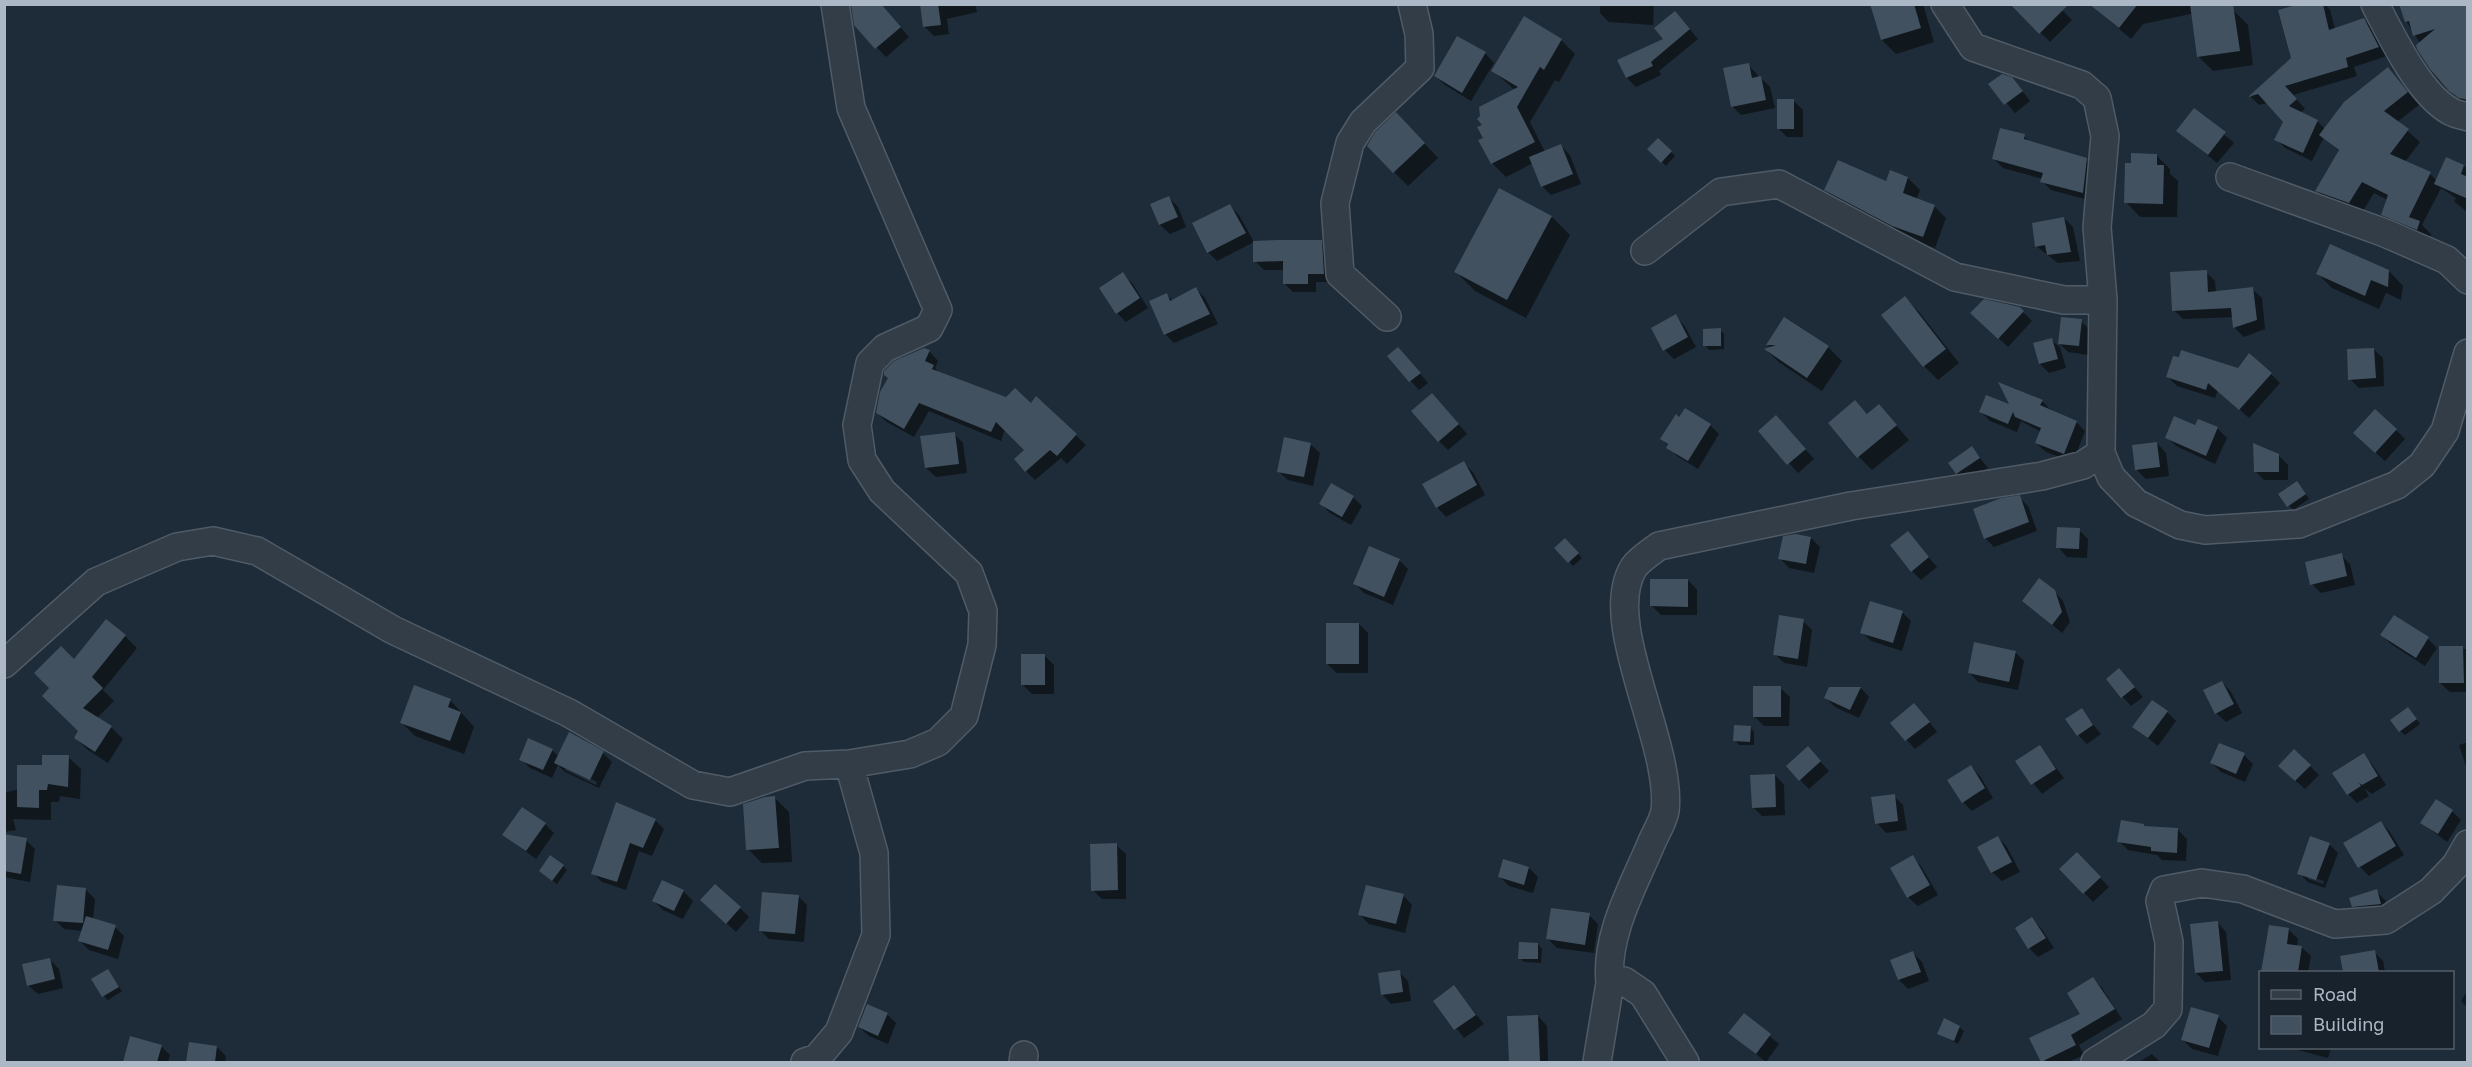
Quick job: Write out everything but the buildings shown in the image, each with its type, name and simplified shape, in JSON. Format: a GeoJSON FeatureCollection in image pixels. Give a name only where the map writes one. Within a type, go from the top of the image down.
{"type":"FeatureCollection","features":[{"type":"Feature","properties":{"kind":"street"},"geometry":{"type":"LineString","coordinates":[[4,664],[96,582],[177,547],[213,541],[257,551],[393,630],[569,713],[693,785],[730,792],[805,766],[849,764],[910,754],[938,742],[964,716],[982,645],[983,611],[969,573],[882,491],[862,460],[857,425],[870,363],[885,348],[929,328],[938,310],[851,108],[836,4]]}},
{"type":"Feature","properties":{"kind":"street"},"geometry":{"type":"LineString","coordinates":[[1387,317],[1340,274],[1335,203],[1350,143],[1363,122],[1420,68],[1419,34],[1412,4]]}},
{"type":"Feature","properties":{"kind":"street"},"geometry":{"type":"LineString","coordinates":[[1945,4],[1973,47],[2082,86],[2097,98],[2105,136],[2097,227],[2103,300],[2101,453],[2111,477],[2136,503],[2180,525],[2205,530],[2299,524],[2397,485],[2422,465],[2445,431],[2468,353]]}},
{"type":"Feature","properties":{"kind":"street"},"geometry":{"type":"LineString","coordinates":[[2375,4],[2396,44],[2426,90],[2450,112],[2468,117]]}},
{"type":"Feature","properties":{"kind":"street"},"geometry":{"type":"LineString","coordinates":[[2230,177],[2385,232],[2447,260],[2468,280]]}},
{"type":"Feature","properties":{"kind":"street"},"geometry":{"type":"LineString","coordinates":[[1645,251],[1721,192],[1779,184],[1955,277],[2064,300],[2103,300]]}},
{"type":"Feature","properties":{"kind":"street"},"geometry":{"type":"LineString","coordinates":[[1597,1062],[1610,983],[1608,965],[1620,917],[1665,812],[1664,777],[1624,619],[1625,587],[1635,565],[1659,546],[1851,506],[2042,476],[2083,465],[2101,453]]}},
{"type":"Feature","properties":{"kind":"street"},"geometry":{"type":"LineString","coordinates":[[805,1062],[817,1058],[839,1032],[876,935],[874,853],[849,764]]}},
{"type":"Feature","properties":{"kind":"street"},"geometry":{"type":"LineString","coordinates":[[2095,1062],[2154,1025],[2168,1009],[2169,942],[2160,901],[2164,890],[2202,883],[2243,889],[2335,924],[2386,920],[2431,891],[2456,865],[2468,844]]}},
{"type":"Feature","properties":{"kind":"street"},"geometry":{"type":"LineString","coordinates":[[1610,983],[1624,981],[1643,994],[1685,1062]]}}]}
